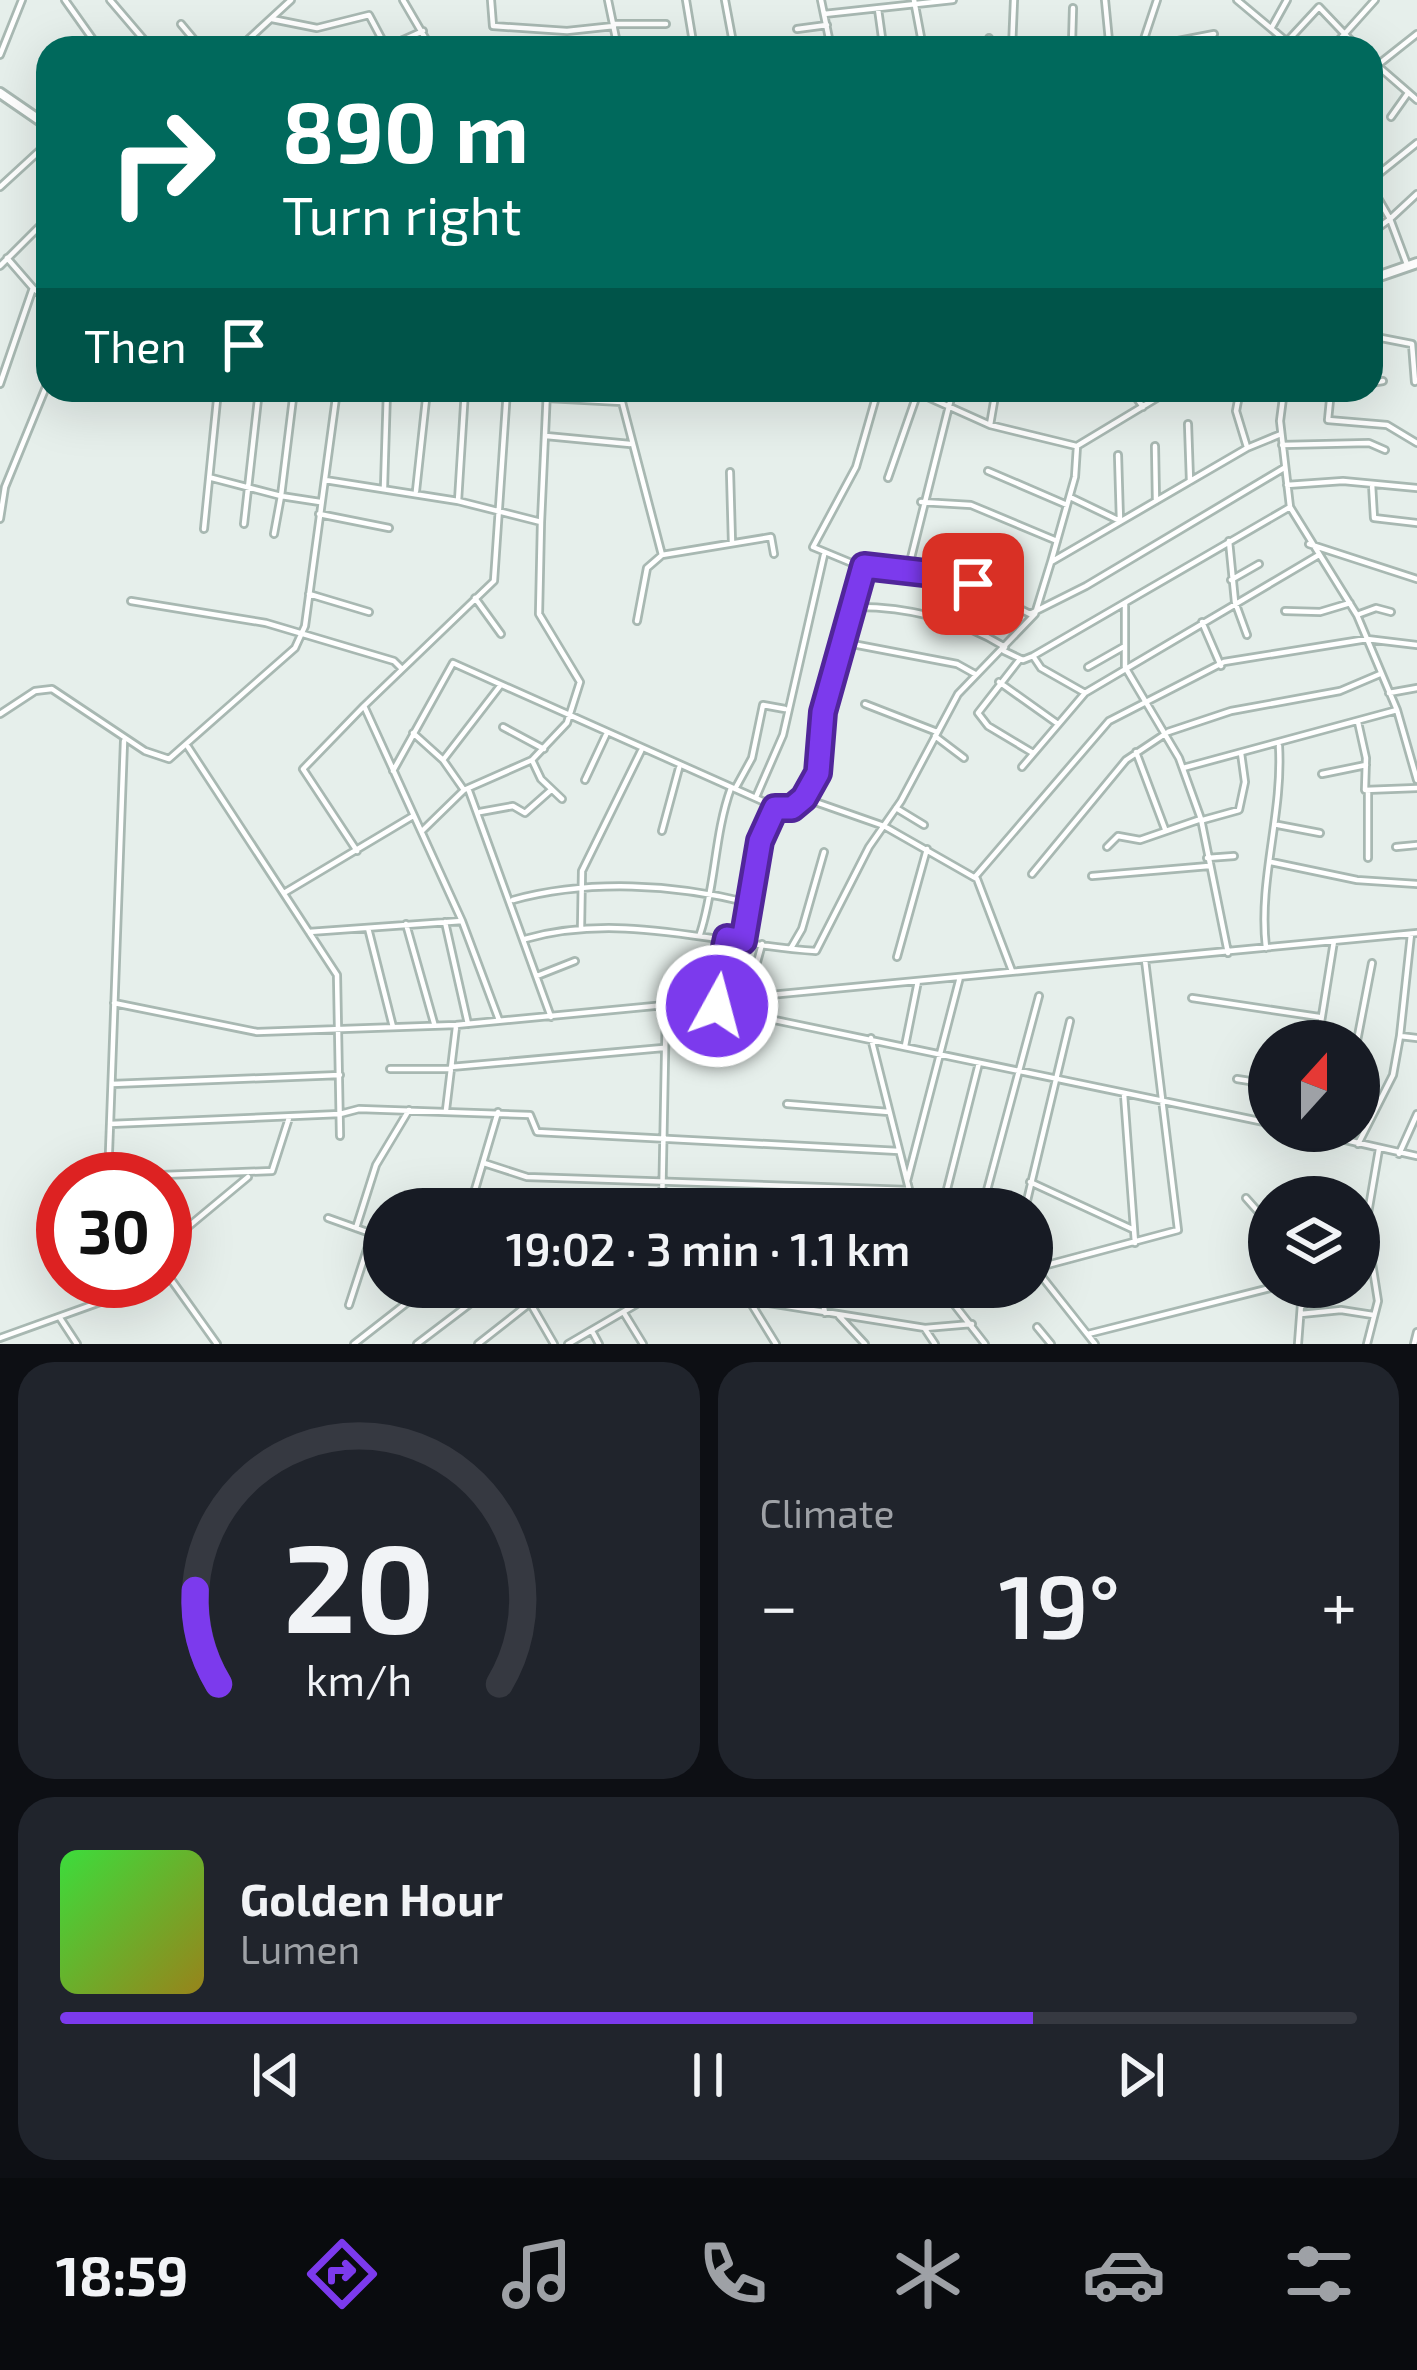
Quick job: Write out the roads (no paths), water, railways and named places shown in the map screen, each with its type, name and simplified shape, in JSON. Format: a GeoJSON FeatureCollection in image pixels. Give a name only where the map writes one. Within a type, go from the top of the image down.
{"type":"FeatureCollection","features":[{"type":"Feature","properties":{"kind":"street"},"geometry":{"type":"LineString","coordinates":[[0,55],[22,0]]}},
{"type":"Feature","properties":{"kind":"street"},"geometry":{"type":"LineString","coordinates":[[65,0],[90,36]]}},
{"type":"Feature","properties":{"kind":"street"},"geometry":{"type":"LineString","coordinates":[[110,0],[141,36]]}},
{"type":"Feature","properties":{"kind":"street"},"geometry":{"type":"LineString","coordinates":[[253,36],[291,0]]}},
{"type":"Feature","properties":{"kind":"street"},"geometry":{"type":"LineString","coordinates":[[404,0],[425,36]]}},
{"type":"Feature","properties":{"kind":"street"},"geometry":{"type":"LineString","coordinates":[[491,0],[493,26],[568,31],[666,24]]}},
{"type":"Feature","properties":{"kind":"street"},"geometry":{"type":"LineString","coordinates":[[608,0],[616,36]]}},
{"type":"Feature","properties":{"kind":"street"},"geometry":{"type":"LineString","coordinates":[[686,0],[692,36]]}},
{"type":"Feature","properties":{"kind":"street"},"geometry":{"type":"LineString","coordinates":[[725,0],[732,36]]}},
{"type":"Feature","properties":{"kind":"street"},"geometry":{"type":"LineString","coordinates":[[821,0],[828,36]]}},
{"type":"Feature","properties":{"kind":"street"},"geometry":{"type":"LineString","coordinates":[[824,14],[953,0]]}},
{"type":"Feature","properties":{"kind":"street"},"geometry":{"type":"LineString","coordinates":[[1012,36],[1014,0]]}},
{"type":"Feature","properties":{"kind":"street"},"geometry":{"type":"LineString","coordinates":[[1105,0],[1109,36]]}},
{"type":"Feature","properties":{"kind":"street"},"geometry":{"type":"LineString","coordinates":[[1145,36],[1157,0]]}},
{"type":"Feature","properties":{"kind":"street"},"geometry":{"type":"LineString","coordinates":[[1237,0],[1276,36]]}},
{"type":"Feature","properties":{"kind":"street"},"geometry":{"type":"LineString","coordinates":[[1270,28],[1287,0]]}},
{"type":"Feature","properties":{"kind":"street"},"geometry":{"type":"LineString","coordinates":[[1290,36],[1317,4],[1345,35],[1372,1]]}},
{"type":"Feature","properties":{"kind":"street"},"geometry":{"type":"LineString","coordinates":[[915,2],[921,36]]}},
{"type":"Feature","properties":{"kind":"street"},"geometry":{"type":"LineString","coordinates":[[1072,36],[1073,8]]}},
{"type":"Feature","properties":{"kind":"street"},"geometry":{"type":"LineString","coordinates":[[878,9],[882,36]]}},
{"type":"Feature","properties":{"kind":"street"},"geometry":{"type":"LineString","coordinates":[[272,19],[317,28],[369,15],[380,36]]}},
{"type":"Feature","properties":{"kind":"street"},"geometry":{"type":"LineString","coordinates":[[181,23],[191,36]]}},
{"type":"Feature","properties":{"kind":"street"},"geometry":{"type":"LineString","coordinates":[[797,29],[826,25]]}},
{"type":"Feature","properties":{"kind":"street"},"geometry":{"type":"LineString","coordinates":[[412,36],[423,31]]}},
{"type":"Feature","properties":{"kind":"street"},"geometry":{"type":"LineString","coordinates":[[1201,36],[1214,34]]}},
{"type":"Feature","properties":{"kind":"street"},"geometry":{"type":"LineString","coordinates":[[1383,57],[1417,34]]}},
{"type":"Feature","properties":{"kind":"street"},"geometry":{"type":"LineString","coordinates":[[1383,71],[1417,100]]}},
{"type":"Feature","properties":{"kind":"street"},"geometry":{"type":"LineString","coordinates":[[0,93],[36,118]]}},
{"type":"Feature","properties":{"kind":"street"},"geometry":{"type":"LineString","coordinates":[[1391,117],[1408,93]]}},
{"type":"Feature","properties":{"kind":"street"},"geometry":{"type":"LineString","coordinates":[[1383,173],[1417,143]]}},
{"type":"Feature","properties":{"kind":"street"},"geometry":{"type":"LineString","coordinates":[[0,187],[36,154]]}},
{"type":"Feature","properties":{"kind":"street"},"geometry":{"type":"LineString","coordinates":[[1383,224],[1417,194]]}},
{"type":"Feature","properties":{"kind":"street"},"geometry":{"type":"LineString","coordinates":[[1383,206],[1412,265],[1383,275]]}},
{"type":"Feature","properties":{"kind":"street"},"geometry":{"type":"LineString","coordinates":[[0,266],[36,230]]}},
{"type":"Feature","properties":{"kind":"street"},"geometry":{"type":"LineString","coordinates":[[7,259],[36,290]]}},
{"type":"Feature","properties":{"kind":"street"},"geometry":{"type":"LineString","coordinates":[[0,384],[33,288]]}},
{"type":"Feature","properties":{"kind":"street"},"geometry":{"type":"LineString","coordinates":[[1383,338],[1412,344],[1415,382]]}},
{"type":"Feature","properties":{"kind":"street"},"geometry":{"type":"LineString","coordinates":[[0,354],[9,359]]}},
{"type":"Feature","properties":{"kind":"street"},"geometry":{"type":"LineString","coordinates":[[0,519],[5,487],[40,402]]}},
{"type":"Feature","properties":{"kind":"street"},"geometry":{"type":"LineString","coordinates":[[204,529],[202,507],[212,478],[217,402]]}},
{"type":"Feature","properties":{"kind":"street"},"geometry":{"type":"LineString","coordinates":[[244,524],[258,402]]}},
{"type":"Feature","properties":{"kind":"street"},"geometry":{"type":"LineString","coordinates":[[274,534],[293,402]]}},
{"type":"Feature","properties":{"kind":"street"},"geometry":{"type":"LineString","coordinates":[[0,714],[46,688],[164,758],[188,747],[295,648],[304,632],[335,402]]}},
{"type":"Feature","properties":{"kind":"street"},"geometry":{"type":"LineString","coordinates":[[383,487],[387,402]]}},
{"type":"Feature","properties":{"kind":"street"},"geometry":{"type":"LineString","coordinates":[[416,493],[426,402]]}},
{"type":"Feature","properties":{"kind":"street"},"geometry":{"type":"LineString","coordinates":[[458,501],[464,402]]}},
{"type":"Feature","properties":{"kind":"street"},"geometry":{"type":"LineString","coordinates":[[357,851],[303,769],[496,574],[505,402]]}},
{"type":"Feature","properties":{"kind":"street"},"geometry":{"type":"LineString","coordinates":[[422,832],[466,790],[532,760],[569,718],[580,682],[539,614],[547,402]]}},
{"type":"Feature","properties":{"kind":"street"},"geometry":{"type":"LineString","coordinates":[[622,402],[662,555]]}},
{"type":"Feature","properties":{"kind":"street"},"geometry":{"type":"LineString","coordinates":[[875,402],[856,467],[814,542],[824,555],[864,566],[961,579],[1035,614]]}},
{"type":"Feature","properties":{"kind":"street"},"geometry":{"type":"LineString","coordinates":[[888,478],[912,402]]}},
{"type":"Feature","properties":{"kind":"street"},"geometry":{"type":"LineString","coordinates":[[936,402],[990,425],[1077,446],[1151,402]]}},
{"type":"Feature","properties":{"kind":"street"},"geometry":{"type":"LineString","coordinates":[[908,572],[947,402]]}},
{"type":"Feature","properties":{"kind":"street"},"geometry":{"type":"LineString","coordinates":[[990,425],[994,402]]}},
{"type":"Feature","properties":{"kind":"street"},"geometry":{"type":"LineString","coordinates":[[1139,402],[1143,407]]}},
{"type":"Feature","properties":{"kind":"street"},"geometry":{"type":"LineString","coordinates":[[1238,402],[1247,448]]}},
{"type":"Feature","properties":{"kind":"street"},"geometry":{"type":"LineString","coordinates":[[1283,402],[1281,434],[1290,507],[1357,615],[1415,761],[1417,784],[1368,792]]}},
{"type":"Feature","properties":{"kind":"street"},"geometry":{"type":"LineString","coordinates":[[1330,402],[1328,420],[1387,424],[1417,443]]}},
{"type":"Feature","properties":{"kind":"street"},"geometry":{"type":"LineString","coordinates":[[1188,424],[1190,481]]}},
{"type":"Feature","properties":{"kind":"street"},"geometry":{"type":"LineString","coordinates":[[1051,562],[1247,448],[1281,434]]}},
{"type":"Feature","properties":{"kind":"street"},"geometry":{"type":"LineString","coordinates":[[546,436],[633,444]]}},
{"type":"Feature","properties":{"kind":"street"},"geometry":{"type":"LineString","coordinates":[[1282,446],[1369,443],[1385,450]]}},
{"type":"Feature","properties":{"kind":"street"},"geometry":{"type":"LineString","coordinates":[[1035,614],[1070,497],[1077,446]]}},
{"type":"Feature","properties":{"kind":"street"},"geometry":{"type":"LineString","coordinates":[[1155,446],[1156,501]]}},
{"type":"Feature","properties":{"kind":"street"},"geometry":{"type":"LineString","coordinates":[[1118,455],[1120,521]]}},
{"type":"Feature","properties":{"kind":"street"},"geometry":{"type":"LineString","coordinates":[[525,939],[581,928],[700,934],[818,949],[974,674],[1035,614],[1284,468]]}},
{"type":"Feature","properties":{"kind":"street"},"geometry":{"type":"LineString","coordinates":[[988,471],[1067,505]]}},
{"type":"Feature","properties":{"kind":"street"},"geometry":{"type":"LineString","coordinates":[[730,472],[732,543]]}},
{"type":"Feature","properties":{"kind":"street"},"geometry":{"type":"LineString","coordinates":[[212,478],[320,502]]}},
{"type":"Feature","properties":{"kind":"street"},"geometry":{"type":"LineString","coordinates":[[323,480],[458,501],[541,522]]}},
{"type":"Feature","properties":{"kind":"street"},"geometry":{"type":"LineString","coordinates":[[1372,484],[1374,518],[1417,523]]}},
{"type":"Feature","properties":{"kind":"street"},"geometry":{"type":"LineString","coordinates":[[1287,485],[1417,488]]}},
{"type":"Feature","properties":{"kind":"street"},"geometry":{"type":"LineString","coordinates":[[1070,497],[1120,521]]}},
{"type":"Feature","properties":{"kind":"street"},"geometry":{"type":"LineString","coordinates":[[921,502],[971,505],[1057,541]]}},
{"type":"Feature","properties":{"kind":"street"},"geometry":{"type":"LineString","coordinates":[[1033,753],[988,726],[978,713],[1020,659],[1033,656],[1052,640],[1125,604],[1290,507]]}},
{"type":"Feature","properties":{"kind":"street"},"geometry":{"type":"LineString","coordinates":[[319,514],[389,528]]}},
{"type":"Feature","properties":{"kind":"street"},"geometry":{"type":"LineString","coordinates":[[638,621],[647,568],[662,555],[771,533],[774,554]]}},
{"type":"Feature","properties":{"kind":"street"},"geometry":{"type":"LineString","coordinates":[[1229,541],[1235,602],[1247,634]]}},
{"type":"Feature","properties":{"kind":"street"},"geometry":{"type":"LineString","coordinates":[[1309,544],[1417,579]]}},
{"type":"Feature","properties":{"kind":"street"},"geometry":{"type":"LineString","coordinates":[[755,798],[779,748],[824,555]]}},
{"type":"Feature","properties":{"kind":"street"},"geometry":{"type":"LineString","coordinates":[[1022,767],[1085,693],[1317,556]]}},
{"type":"Feature","properties":{"kind":"street"},"geometry":{"type":"LineString","coordinates":[[1231,580],[1258,564]]}},
{"type":"Feature","properties":{"kind":"street"},"geometry":{"type":"LineString","coordinates":[[393,772],[451,663],[679,768],[778,808],[792,808],[804,798],[818,773],[823,712],[864,566]]}},
{"type":"Feature","properties":{"kind":"street"},"geometry":{"type":"LineString","coordinates":[[310,593],[369,612]]}},
{"type":"Feature","properties":{"kind":"street"},"geometry":{"type":"LineString","coordinates":[[475,598],[501,634]]}},
{"type":"Feature","properties":{"kind":"street"},"geometry":{"type":"LineString","coordinates":[[131,601],[304,632],[381,656],[402,669]]}},
{"type":"Feature","properties":{"kind":"street"},"geometry":{"type":"LineString","coordinates":[[1285,611],[1327,611],[1350,603]]}},
{"type":"Feature","properties":{"kind":"street"},"geometry":{"type":"LineString","coordinates":[[1125,604],[1125,667],[1168,732],[1183,768],[1201,820],[1228,953]]}},
{"type":"Feature","properties":{"kind":"street"},"geometry":{"type":"LineString","coordinates":[[852,607],[888,607],[939,618],[1020,659]]}},
{"type":"Feature","properties":{"kind":"street"},"geometry":{"type":"LineString","coordinates":[[1357,615],[1376,608],[1391,612]]}},
{"type":"Feature","properties":{"kind":"street"},"geometry":{"type":"LineString","coordinates":[[1202,622],[1221,666]]}},
{"type":"Feature","properties":{"kind":"street"},"geometry":{"type":"LineString","coordinates":[[974,877],[1108,722],[1146,701],[1221,666],[1367,639],[1417,645]]}},
{"type":"Feature","properties":{"kind":"street"},"geometry":{"type":"LineString","coordinates":[[842,642],[957,664],[974,674]]}},
{"type":"Feature","properties":{"kind":"street"},"geometry":{"type":"LineString","coordinates":[[1088,667],[1125,646]]}},
{"type":"Feature","properties":{"kind":"street"},"geometry":{"type":"LineString","coordinates":[[1033,656],[1041,668],[1085,693]]}},
{"type":"Feature","properties":{"kind":"street"},"geometry":{"type":"LineString","coordinates":[[1032,874],[1136,752],[1168,732],[1232,711],[1340,692],[1380,674]]}},
{"type":"Feature","properties":{"kind":"street"},"geometry":{"type":"LineString","coordinates":[[999,682],[1058,724]]}},
{"type":"Feature","properties":{"kind":"street"},"geometry":{"type":"LineString","coordinates":[[443,760],[500,686]]}},
{"type":"Feature","properties":{"kind":"street"},"geometry":{"type":"LineString","coordinates":[[1389,693],[1417,688]]}},
{"type":"Feature","properties":{"kind":"street"},"geometry":{"type":"LineString","coordinates":[[865,704],[936,734],[964,758]]}},
{"type":"Feature","properties":{"kind":"street"},"geometry":{"type":"LineString","coordinates":[[700,934],[713,894],[720,819],[752,758],[764,705],[785,710]]}},
{"type":"Feature","properties":{"kind":"street"},"geometry":{"type":"LineString","coordinates":[[364,706],[462,921],[500,1022]]}},
{"type":"Feature","properties":{"kind":"street"},"geometry":{"type":"LineString","coordinates":[[1183,768],[1397,710]]}},
{"type":"Feature","properties":{"kind":"street"},"geometry":{"type":"LineString","coordinates":[[1358,722],[1368,792],[1368,858]]}},
{"type":"Feature","properties":{"kind":"street"},"geometry":{"type":"LineString","coordinates":[[503,727],[544,748]]}},
{"type":"Feature","properties":{"kind":"street"},"geometry":{"type":"LineString","coordinates":[[413,734],[443,760],[480,812],[551,1017]]}},
{"type":"Feature","properties":{"kind":"street"},"geometry":{"type":"LineString","coordinates":[[585,780],[606,735]]}},
{"type":"Feature","properties":{"kind":"street"},"geometry":{"type":"LineString","coordinates":[[109,1152],[124,738]]}},
{"type":"Feature","properties":{"kind":"street"},"geometry":{"type":"LineString","coordinates":[[1266,948],[1262,907],[1277,825],[1279,745]]}},
{"type":"Feature","properties":{"kind":"street"},"geometry":{"type":"LineString","coordinates":[[188,747],[340,984],[340,1136]]}},
{"type":"Feature","properties":{"kind":"street"},"geometry":{"type":"LineString","coordinates":[[581,928],[582,871],[641,751]]}},
{"type":"Feature","properties":{"kind":"street"},"geometry":{"type":"LineString","coordinates":[[1136,752],[1165,829]]}},
{"type":"Feature","properties":{"kind":"street"},"geometry":{"type":"LineString","coordinates":[[1107,848],[1118,836],[1141,840],[1238,810],[1245,782],[1241,753]]}},
{"type":"Feature","properties":{"kind":"street"},"geometry":{"type":"LineString","coordinates":[[532,760],[562,799]]}},
{"type":"Feature","properties":{"kind":"street"},"geometry":{"type":"LineString","coordinates":[[1322,774],[1366,765]]}},
{"type":"Feature","properties":{"kind":"street"},"geometry":{"type":"LineString","coordinates":[[662,831],[679,768]]}},
{"type":"Feature","properties":{"kind":"street"},"geometry":{"type":"LineString","coordinates":[[480,812],[513,806],[525,813],[551,790]]}},
{"type":"Feature","properties":{"kind":"street"},"geometry":{"type":"LineString","coordinates":[[804,798],[884,826],[974,877],[1012,971]]}},
{"type":"Feature","properties":{"kind":"street"},"geometry":{"type":"LineString","coordinates":[[743,941],[760,841],[778,808]]}},
{"type":"Feature","properties":{"kind":"street"},"geometry":{"type":"LineString","coordinates":[[896,808],[924,825]]}},
{"type":"Feature","properties":{"kind":"street"},"geometry":{"type":"LineString","coordinates":[[284,893],[413,816]]}},
{"type":"Feature","properties":{"kind":"street"},"geometry":{"type":"LineString","coordinates":[[1277,825],[1320,833]]}},
{"type":"Feature","properties":{"kind":"street"},"geometry":{"type":"LineString","coordinates":[[1396,847],[1417,844]]}},
{"type":"Feature","properties":{"kind":"street"},"geometry":{"type":"LineString","coordinates":[[897,957],[927,849]]}},
{"type":"Feature","properties":{"kind":"street"},"geometry":{"type":"LineString","coordinates":[[790,948],[802,929],[824,852]]}},
{"type":"Feature","properties":{"kind":"street"},"geometry":{"type":"LineString","coordinates":[[1092,876],[1234,856]]}},
{"type":"Feature","properties":{"kind":"street"},"geometry":{"type":"LineString","coordinates":[[1271,862],[1357,880],[1417,884]]}},
{"type":"Feature","properties":{"kind":"street"},"geometry":{"type":"LineString","coordinates":[[513,900],[584,888],[669,885],[751,903]]}},
{"type":"Feature","properties":{"kind":"street"},"geometry":{"type":"LineString","coordinates":[[309,932],[462,921]]}},
{"type":"Feature","properties":{"kind":"street"},"geometry":{"type":"LineString","coordinates":[[445,922],[450,963],[459,974],[468,1024]]}},
{"type":"Feature","properties":{"kind":"street"},"geometry":{"type":"LineString","coordinates":[[406,925],[435,1025]]}},
{"type":"Feature","properties":{"kind":"street"},"geometry":{"type":"LineString","coordinates":[[368,927],[393,1027]]}},
{"type":"Feature","properties":{"kind":"street"},"geometry":{"type":"LineString","coordinates":[[114,1004],[257,1032],[456,1025],[1414,933],[1393,1075],[1380,1101]]}},
{"type":"Feature","properties":{"kind":"street"},"geometry":{"type":"LineString","coordinates":[[713,1002],[727,938]]}},
{"type":"Feature","properties":{"kind":"street"},"geometry":{"type":"LineString","coordinates":[[1319,1020],[1334,941]]}},
{"type":"Feature","properties":{"kind":"street"},"geometry":{"type":"LineString","coordinates":[[748,995],[762,944]]}},
{"type":"Feature","properties":{"kind":"street"},"geometry":{"type":"LineString","coordinates":[[1053,1264],[1178,1230],[1145,960]]}},
{"type":"Feature","properties":{"kind":"street"},"geometry":{"type":"LineString","coordinates":[[537,976],[575,961]]}},
{"type":"Feature","properties":{"kind":"street"},"geometry":{"type":"LineString","coordinates":[[1361,1020],[1372,963]]}},
{"type":"Feature","properties":{"kind":"street"},"geometry":{"type":"LineString","coordinates":[[907,1181],[960,977]]}},
{"type":"Feature","properties":{"kind":"street"},"geometry":{"type":"LineString","coordinates":[[904,1046],[918,981]]}},
{"type":"Feature","properties":{"kind":"street"},"geometry":{"type":"LineString","coordinates":[[987,1188],[1039,996]]}},
{"type":"Feature","properties":{"kind":"street"},"geometry":{"type":"LineString","coordinates":[[1192,998],[1319,1017]]}},
{"type":"Feature","properties":{"kind":"street"},"geometry":{"type":"LineString","coordinates":[[713,1002],[727,1010],[1248,1119]]}},
{"type":"Feature","properties":{"kind":"street"},"geometry":{"type":"LineString","coordinates":[[662,1188],[659,1142],[666,1006]]}},
{"type":"Feature","properties":{"kind":"street"},"geometry":{"type":"LineString","coordinates":[[1029,1188],[1070,1022]]}},
{"type":"Feature","properties":{"kind":"street"},"geometry":{"type":"LineString","coordinates":[[446,1110],[456,1025]]}},
{"type":"Feature","properties":{"kind":"street"},"geometry":{"type":"LineString","coordinates":[[1400,1036],[1417,1038]]}},
{"type":"Feature","properties":{"kind":"street"},"geometry":{"type":"LineString","coordinates":[[871,1038],[909,1188]]}},
{"type":"Feature","properties":{"kind":"street"},"geometry":{"type":"LineString","coordinates":[[390,1069],[451,1068],[663,1048]]}},
{"type":"Feature","properties":{"kind":"street"},"geometry":{"type":"LineString","coordinates":[[948,1188],[979,1063]]}},
{"type":"Feature","properties":{"kind":"street"},"geometry":{"type":"LineString","coordinates":[[112,1084],[340,1075]]}},
{"type":"Feature","properties":{"kind":"street"},"geometry":{"type":"LineString","coordinates":[[1237,1079],[1248,1081]]}},
{"type":"Feature","properties":{"kind":"street"},"geometry":{"type":"LineString","coordinates":[[1124,1094],[1135,1243]]}},
{"type":"Feature","properties":{"kind":"street"},"geometry":{"type":"LineString","coordinates":[[787,1104],[890,1112]]}},
{"type":"Feature","properties":{"kind":"street"},"geometry":{"type":"LineString","coordinates":[[110,1124],[340,1114],[348,1109],[446,1110],[530,1115],[534,1131],[659,1142],[899,1151]]}},
{"type":"Feature","properties":{"kind":"street"},"geometry":{"type":"LineString","coordinates":[[356,1228],[376,1165],[409,1110]]}},
{"type":"Feature","properties":{"kind":"street"},"geometry":{"type":"LineString","coordinates":[[475,1188],[498,1112]]}},
{"type":"Feature","properties":{"kind":"street"},"geometry":{"type":"LineString","coordinates":[[1399,1154],[1417,1114]]}},
{"type":"Feature","properties":{"kind":"street"},"geometry":{"type":"LineString","coordinates":[[192,1177],[250,1176],[277,1168],[289,1117]]}},
{"type":"Feature","properties":{"kind":"street"},"geometry":{"type":"LineString","coordinates":[[1380,1149],[1417,1156]]}},
{"type":"Feature","properties":{"kind":"street"},"geometry":{"type":"LineString","coordinates":[[1366,1344],[1378,1293],[1366,1225],[1378,1152]]}},
{"type":"Feature","properties":{"kind":"street"},"geometry":{"type":"LineString","coordinates":[[484,1163],[527,1177],[854,1188]]}},
{"type":"Feature","properties":{"kind":"street"},"geometry":{"type":"LineString","coordinates":[[192,1224],[250,1176]]}},
{"type":"Feature","properties":{"kind":"street"},"geometry":{"type":"LineString","coordinates":[[1030,1183],[1132,1229]]}},
{"type":"Feature","properties":{"kind":"street"},"geometry":{"type":"LineString","coordinates":[[328,1218],[363,1231]]}},
{"type":"Feature","properties":{"kind":"street"},"geometry":{"type":"LineString","coordinates":[[349,1305],[363,1262]]}},
{"type":"Feature","properties":{"kind":"street"},"geometry":{"type":"LineString","coordinates":[[1088,1334],[1265,1287],[1300,1289],[1298,1344]]}},
{"type":"Feature","properties":{"kind":"street"},"geometry":{"type":"LineString","coordinates":[[1053,1292],[1095,1344]]}},
{"type":"Feature","properties":{"kind":"street"},"geometry":{"type":"LineString","coordinates":[[0,1338],[85,1308]]}},
{"type":"Feature","properties":{"kind":"street"},"geometry":{"type":"LineString","coordinates":[[192,1308],[218,1344]]}},
{"type":"Feature","properties":{"kind":"street"},"geometry":{"type":"LineString","coordinates":[[354,1344],[401,1308]]}},
{"type":"Feature","properties":{"kind":"street"},"geometry":{"type":"LineString","coordinates":[[417,1344],[464,1308]]}},
{"type":"Feature","properties":{"kind":"street"},"geometry":{"type":"LineString","coordinates":[[478,1344],[524,1308]]}},
{"type":"Feature","properties":{"kind":"street"},"geometry":{"type":"LineString","coordinates":[[533,1308],[552,1343]]}},
{"type":"Feature","properties":{"kind":"street"},"geometry":{"type":"LineString","coordinates":[[568,1344],[632,1308]]}},
{"type":"Feature","properties":{"kind":"street"},"geometry":{"type":"LineString","coordinates":[[755,1308],[776,1344]]}},
{"type":"Feature","properties":{"kind":"street"},"geometry":{"type":"LineString","coordinates":[[804,1308],[925,1328],[972,1324]]}},
{"type":"Feature","properties":{"kind":"street"},"geometry":{"type":"LineString","coordinates":[[824,1308],[825,1313]]}},
{"type":"Feature","properties":{"kind":"street"},"geometry":{"type":"LineString","coordinates":[[957,1308],[985,1344]]}},
{"type":"Feature","properties":{"kind":"street"},"geometry":{"type":"LineString","coordinates":[[1302,1310],[1374,1316]]}},
{"type":"Feature","properties":{"kind":"street"},"geometry":{"type":"LineString","coordinates":[[624,1313],[643,1344]]}},
{"type":"Feature","properties":{"kind":"street"},"geometry":{"type":"LineString","coordinates":[[839,1316],[865,1344]]}},
{"type":"Feature","properties":{"kind":"street"},"geometry":{"type":"LineString","coordinates":[[60,1318],[77,1344]]}},
{"type":"Feature","properties":{"kind":"street"},"geometry":{"type":"LineString","coordinates":[[1037,1327],[1051,1344]]}},
{"type":"Feature","properties":{"kind":"street"},"geometry":{"type":"LineString","coordinates":[[925,1328],[935,1344]]}},
{"type":"Feature","properties":{"kind":"street"},"geometry":{"type":"LineString","coordinates":[[592,1331],[599,1344]]}},
{"type":"Feature","properties":{"kind":"street"},"geometry":{"type":"LineString","coordinates":[[1414,1344],[1417,1332]]}}]}
